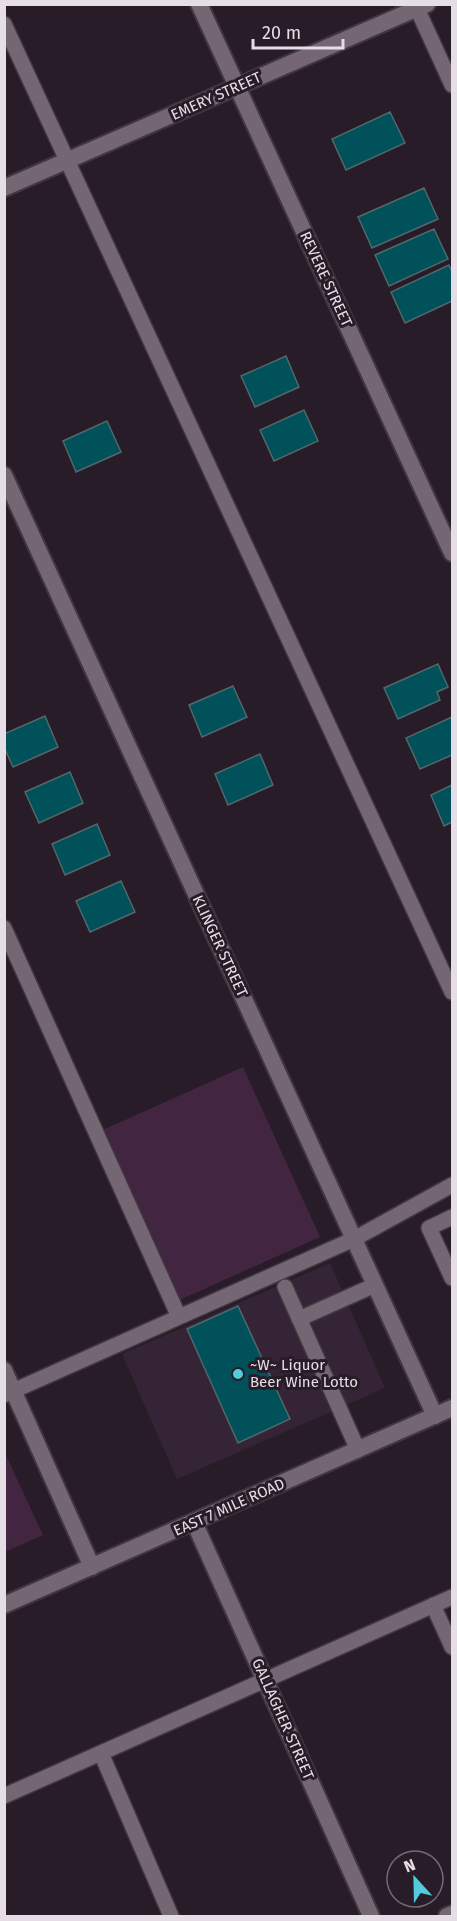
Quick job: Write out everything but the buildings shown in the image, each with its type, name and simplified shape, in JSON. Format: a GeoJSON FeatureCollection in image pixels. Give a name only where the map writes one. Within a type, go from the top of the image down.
{"type":"FeatureCollection","features":[{"type":"Feature","properties":{"kind":"street","name":"REVERE STREET"},"geometry":{"type":"LineString","coordinates":[[199,4],[453,553]]}},
{"type":"Feature","properties":{"kind":"street","name":"EMERY STREET"},"geometry":{"type":"LineString","coordinates":[[4,188],[420,6]]}},
{"type":"Feature","properties":{"kind":"street","name":"KLINGER STREET"},"geometry":{"type":"LineString","coordinates":[[4,475],[435,1416]]}},
{"type":"Feature","properties":{"kind":"street"},"geometry":{"type":"LineString","coordinates":[[4,1371],[9,1393],[93,1567]]}},
{"type":"Feature","properties":{"kind":"street","name":"EAST 7 MILE ROAD"},"geometry":{"type":"LineString","coordinates":[[4,1605],[453,1408]]}},
{"type":"Feature","properties":{"kind":"street","name":"GALLAGHER STREET"},"geometry":{"type":"LineString","coordinates":[[194,1522],[371,1917]]}},
{"type":"Feature","properties":{"kind":"street"},"geometry":{"type":"LineString","coordinates":[[447,1917],[453,1914]]}},
{"type":"Feature","properties":{"kind":"lane"},"geometry":{"type":"LineString","coordinates":[[420,6],[453,85]]}},
{"type":"Feature","properties":{"kind":"lane"},"geometry":{"type":"LineString","coordinates":[[4,24],[453,992]]}},
{"type":"Feature","properties":{"kind":"lane"},"geometry":{"type":"LineString","coordinates":[[4,928],[179,1317]]}},
{"type":"Feature","properties":{"kind":"lane"},"geometry":{"type":"LineString","coordinates":[[9,1393],[354,1239],[453,1185]]}},
{"type":"Feature","properties":{"kind":"lane"},"geometry":{"type":"LineString","coordinates":[[453,1217],[429,1228],[453,1278]]}},
{"type":"Feature","properties":{"kind":"lane"},"geometry":{"type":"LineString","coordinates":[[299,1319],[375,1285]]}},
{"type":"Feature","properties":{"kind":"lane"},"geometry":{"type":"LineString","coordinates":[[285,1287],[358,1450]]}},
{"type":"Feature","properties":{"kind":"lane"},"geometry":{"type":"LineString","coordinates":[[4,1796],[453,1597]]}},
{"type":"Feature","properties":{"kind":"lane"},"geometry":{"type":"LineString","coordinates":[[433,1605],[453,1647]]}},
{"type":"Feature","properties":{"kind":"lane"},"geometry":{"type":"LineString","coordinates":[[100,1753],[171,1917]]}},
{"type":"Feature","properties":{"kind":"shaded area"},"geometry":{"type":"Polygon","coordinates":[[[243,1067],[320,1237],[173,1303],[96,1133],[243,1067]]]}},
{"type":"Feature","properties":{"kind":"shaded area"},"geometry":{"type":"Polygon","coordinates":[[[330,1263],[385,1388],[177,1479],[122,1354],[330,1263]]]}},
{"type":"Feature","properties":{"kind":"shaded area"},"geometry":{"type":"Polygon","coordinates":[[[4,1451],[43,1535],[5,1552],[4,1552],[4,1451]]]}},
{"type":"Feature","properties":{"kind":"place","name":"~W~ Liquor Beer Wine Lotto"},"geometry":{"type":"Point","coordinates":[238,1374]}}]}
